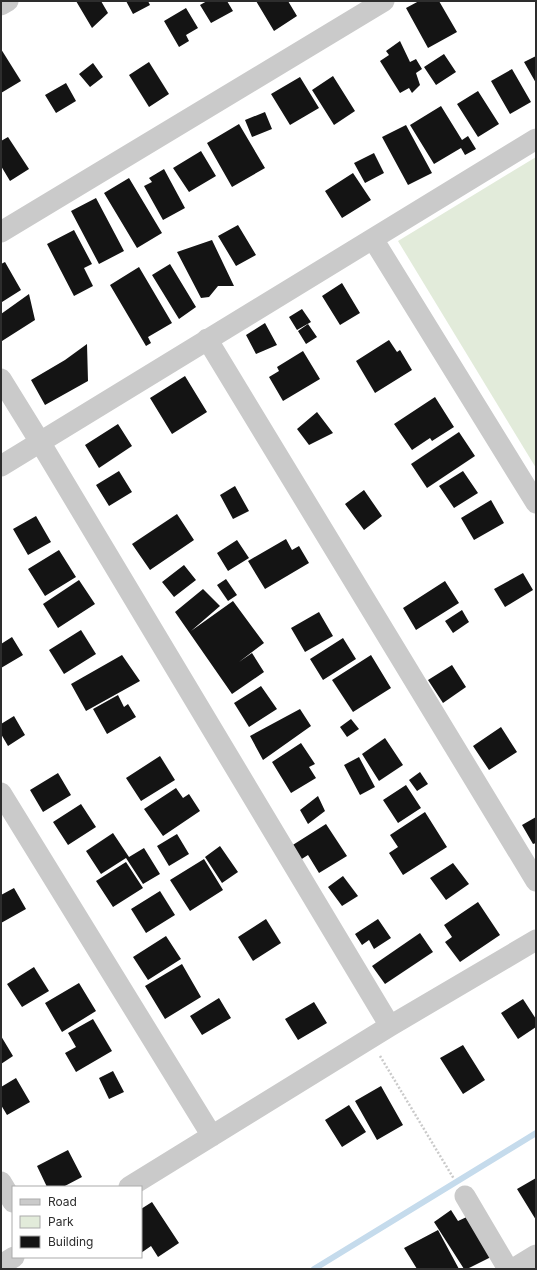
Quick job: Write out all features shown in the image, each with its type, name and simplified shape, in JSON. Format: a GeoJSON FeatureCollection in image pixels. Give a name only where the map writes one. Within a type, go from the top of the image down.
{"type":"FeatureCollection","features":[{"type":"Feature","properties":{"kind":"street"},"geometry":{"type":"LineString","coordinates":[[1,5],[8,1]]}},
{"type":"Feature","properties":{"kind":"street"},"geometry":{"type":"LineString","coordinates":[[1,232],[384,1]]}},
{"type":"Feature","properties":{"kind":"street"},"geometry":{"type":"LineString","coordinates":[[1,466],[536,139]]}},
{"type":"Feature","properties":{"kind":"street"},"geometry":{"type":"LineString","coordinates":[[373,239],[536,503]]}},
{"type":"Feature","properties":{"kind":"street"},"geometry":{"type":"LineString","coordinates":[[207,339],[536,881]]}},
{"type":"Feature","properties":{"kind":"street"},"geometry":{"type":"LineString","coordinates":[[1,379],[390,1026]]}},
{"type":"Feature","properties":{"kind":"street"},"geometry":{"type":"LineString","coordinates":[[1,793],[212,1136]]}},
{"type":"Feature","properties":{"kind":"street"},"geometry":{"type":"LineString","coordinates":[[131,1186],[390,1026],[536,940]]}},
{"type":"Feature","properties":{"kind":"street"},"geometry":{"type":"LineString","coordinates":[[1,1182],[12,1200]]}},
{"type":"Feature","properties":{"kind":"street"},"geometry":{"type":"LineString","coordinates":[[465,1196],[508,1269]]}},
{"type":"Feature","properties":{"kind":"street"},"geometry":{"type":"LineString","coordinates":[[513,1269],[536,1255]]}},
{"type":"Feature","properties":{"kind":"street"},"geometry":{"type":"LineString","coordinates":[[1,1265],[12,1258]]}},
{"type":"Feature","properties":{"kind":"path"},"geometry":{"type":"LineString","coordinates":[[369,1039],[447,1166]]}},
{"type":"Feature","properties":{"kind":"green space"},"geometry":{"type":"Polygon","coordinates":[[[536,157],[536,468],[398,241],[536,157]]]}},
{"type":"Feature","properties":{"kind":"building"},"geometry":{"type":"Polygon","coordinates":[[[76,1],[101,1],[108,13],[92,28],[76,1]]]}},
{"type":"Feature","properties":{"kind":"building"},"geometry":{"type":"Polygon","coordinates":[[[126,1],[148,1],[150,5],[133,14],[126,1]]]}},
{"type":"Feature","properties":{"kind":"building"},"geometry":{"type":"Polygon","coordinates":[[[207,1],[227,1],[233,11],[211,23],[200,5],[207,1]]]}},
{"type":"Feature","properties":{"kind":"building"},"geometry":{"type":"Polygon","coordinates":[[[256,1],[288,1],[297,16],[274,31],[256,1]]]}},
{"type":"Feature","properties":{"kind":"building"},"geometry":{"type":"Polygon","coordinates":[[[419,1],[439,1],[457,32],[428,48],[406,8],[419,1]]]}},
{"type":"Feature","properties":{"kind":"building"},"geometry":{"type":"Polygon","coordinates":[[[186,8],[198,28],[186,35],[189,41],[179,47],[164,21],[186,8]]]}},
{"type":"Feature","properties":{"kind":"building"},"geometry":{"type":"Polygon","coordinates":[[[400,41],[410,62],[416,59],[422,69],[416,73],[420,85],[412,93],[409,88],[400,93],[380,61],[389,55],[386,51],[400,41]]]}},
{"type":"Feature","properties":{"kind":"building"},"geometry":{"type":"Polygon","coordinates":[[[1,49],[21,81],[1,93],[1,49]]]}},
{"type":"Feature","properties":{"kind":"building"},"geometry":{"type":"Polygon","coordinates":[[[444,54],[456,72],[436,85],[424,67],[444,54]]]}},
{"type":"Feature","properties":{"kind":"building"},"geometry":{"type":"Polygon","coordinates":[[[536,56],[536,83],[524,62],[536,56]]]}},
{"type":"Feature","properties":{"kind":"building"},"geometry":{"type":"Polygon","coordinates":[[[149,62],[169,94],[149,107],[129,75],[149,62]]]}},
{"type":"Feature","properties":{"kind":"building"},"geometry":{"type":"Polygon","coordinates":[[[93,63],[103,77],[90,87],[79,74],[93,63]]]}},
{"type":"Feature","properties":{"kind":"building"},"geometry":{"type":"Polygon","coordinates":[[[512,69],[531,102],[510,114],[491,81],[512,69]]]}},
{"type":"Feature","properties":{"kind":"building"},"geometry":{"type":"Polygon","coordinates":[[[333,76],[355,111],[334,125],[312,90],[333,76]]]}},
{"type":"Feature","properties":{"kind":"building"},"geometry":{"type":"Polygon","coordinates":[[[300,77],[319,108],[290,125],[271,94],[300,77]]]}},
{"type":"Feature","properties":{"kind":"building"},"geometry":{"type":"Polygon","coordinates":[[[66,83],[76,101],[56,113],[45,95],[66,83]]]}},
{"type":"Feature","properties":{"kind":"building"},"geometry":{"type":"Polygon","coordinates":[[[478,91],[499,124],[478,137],[457,104],[478,91]]]}},
{"type":"Feature","properties":{"kind":"building"},"geometry":{"type":"Polygon","coordinates":[[[441,106],[462,140],[468,136],[476,149],[465,155],[461,148],[434,164],[410,125],[441,106]]]}},
{"type":"Feature","properties":{"kind":"building"},"geometry":{"type":"Polygon","coordinates":[[[265,112],[272,129],[252,137],[245,120],[265,112]]]}},
{"type":"Feature","properties":{"kind":"building"},"geometry":{"type":"Polygon","coordinates":[[[239,124],[265,168],[232,187],[207,143],[239,124]]]}},
{"type":"Feature","properties":{"kind":"building"},"geometry":{"type":"Polygon","coordinates":[[[406,125],[432,173],[408,185],[382,137],[406,125]]]}},
{"type":"Feature","properties":{"kind":"building"},"geometry":{"type":"Polygon","coordinates":[[[8,137],[29,169],[10,181],[1,166],[1,141],[8,137]]]}},
{"type":"Feature","properties":{"kind":"building"},"geometry":{"type":"Polygon","coordinates":[[[201,151],[216,176],[189,192],[173,168],[201,151]]]}},
{"type":"Feature","properties":{"kind":"building"},"geometry":{"type":"Polygon","coordinates":[[[374,153],[384,173],[365,183],[354,163],[374,153]]]}},
{"type":"Feature","properties":{"kind":"building"},"geometry":{"type":"Polygon","coordinates":[[[164,169],[185,208],[163,220],[144,186],[152,182],[149,178],[164,169]]]}},
{"type":"Feature","properties":{"kind":"building"},"geometry":{"type":"Polygon","coordinates":[[[353,173],[371,200],[342,218],[325,191],[353,173]]]}},
{"type":"Feature","properties":{"kind":"building"},"geometry":{"type":"Polygon","coordinates":[[[129,178],[162,233],[137,248],[104,193],[129,178]]]}},
{"type":"Feature","properties":{"kind":"building"},"geometry":{"type":"Polygon","coordinates":[[[96,198],[124,251],[99,264],[71,211],[96,198]]]}},
{"type":"Feature","properties":{"kind":"building"},"geometry":{"type":"Polygon","coordinates":[[[238,225],[256,255],[236,266],[218,236],[238,225]]]}},
{"type":"Feature","properties":{"kind":"building"},"geometry":{"type":"Polygon","coordinates":[[[74,230],[92,264],[84,268],[93,286],[74,296],[47,244],[74,230]]]}},
{"type":"Feature","properties":{"kind":"building"},"geometry":{"type":"Polygon","coordinates":[[[212,240],[234,286],[218,286],[209,297],[201,298],[177,252],[212,240]]]}},
{"type":"Feature","properties":{"kind":"building"},"geometry":{"type":"Polygon","coordinates":[[[5,262],[21,290],[2,302],[1,264],[5,262]]]}},
{"type":"Feature","properties":{"kind":"building"},"geometry":{"type":"Polygon","coordinates":[[[170,264],[196,307],[179,319],[152,275],[170,264]]]}},
{"type":"Feature","properties":{"kind":"building"},"geometry":{"type":"Polygon","coordinates":[[[139,267],[172,323],[148,337],[151,343],[146,346],[110,285],[139,267]]]}},
{"type":"Feature","properties":{"kind":"building"},"geometry":{"type":"Polygon","coordinates":[[[342,283],[360,313],[340,325],[322,296],[342,283]]]}},
{"type":"Feature","properties":{"kind":"building"},"geometry":{"type":"Polygon","coordinates":[[[29,294],[35,320],[2,341],[1,314],[29,294]]]}},
{"type":"Feature","properties":{"kind":"building"},"geometry":{"type":"Polygon","coordinates":[[[302,309],[311,322],[297,330],[289,317],[302,309]]]}},
{"type":"Feature","properties":{"kind":"building"},"geometry":{"type":"Polygon","coordinates":[[[265,323],[277,345],[256,354],[246,335],[265,323]]]}},
{"type":"Feature","properties":{"kind":"building"},"geometry":{"type":"Polygon","coordinates":[[[308,324],[317,337],[306,344],[298,331],[308,324]]]}},
{"type":"Feature","properties":{"kind":"building"},"geometry":{"type":"Polygon","coordinates":[[[389,340],[397,352],[400,350],[412,370],[375,393],[356,361],[389,340]]]}},
{"type":"Feature","properties":{"kind":"building"},"geometry":{"type":"Polygon","coordinates":[[[87,344],[88,381],[45,405],[31,380],[65,360],[87,344]]]}},
{"type":"Feature","properties":{"kind":"building"},"geometry":{"type":"Polygon","coordinates":[[[303,351],[320,379],[283,401],[269,377],[279,371],[277,367],[303,351]]]}},
{"type":"Feature","properties":{"kind":"building"},"geometry":{"type":"Polygon","coordinates":[[[185,376],[207,412],[172,434],[150,398],[185,376]]]}},
{"type":"Feature","properties":{"kind":"building"},"geometry":{"type":"Polygon","coordinates":[[[435,397],[454,427],[432,441],[430,438],[412,450],[394,424],[435,397]]]}},
{"type":"Feature","properties":{"kind":"building"},"geometry":{"type":"Polygon","coordinates":[[[317,412],[333,433],[309,445],[297,429],[317,412]]]}},
{"type":"Feature","properties":{"kind":"building"},"geometry":{"type":"Polygon","coordinates":[[[118,424],[132,446],[99,468],[85,445],[118,424]]]}},
{"type":"Feature","properties":{"kind":"building"},"geometry":{"type":"Polygon","coordinates":[[[459,432],[475,456],[427,488],[411,464],[459,432]]]}},
{"type":"Feature","properties":{"kind":"building"},"geometry":{"type":"Polygon","coordinates":[[[119,471],[132,492],[109,506],[96,485],[119,471]]]}},
{"type":"Feature","properties":{"kind":"building"},"geometry":{"type":"Polygon","coordinates":[[[463,471],[478,493],[454,508],[439,486],[463,471]]]}},
{"type":"Feature","properties":{"kind":"building"},"geometry":{"type":"Polygon","coordinates":[[[235,486],[249,511],[233,519],[220,495],[235,486]]]}},
{"type":"Feature","properties":{"kind":"building"},"geometry":{"type":"Polygon","coordinates":[[[364,490],[382,516],[364,530],[345,504],[364,490]]]}},
{"type":"Feature","properties":{"kind":"building"},"geometry":{"type":"Polygon","coordinates":[[[491,500],[504,523],[474,540],[461,518],[491,500]]]}},
{"type":"Feature","properties":{"kind":"building"},"geometry":{"type":"Polygon","coordinates":[[[177,514],[194,540],[150,570],[132,544],[177,514]]]}},
{"type":"Feature","properties":{"kind":"building"},"geometry":{"type":"Polygon","coordinates":[[[36,516],[51,542],[28,555],[13,529],[36,516]]]}},
{"type":"Feature","properties":{"kind":"building"},"geometry":{"type":"Polygon","coordinates":[[[286,539],[292,550],[299,546],[309,563],[265,589],[248,561],[286,539]]]}},
{"type":"Feature","properties":{"kind":"building"},"geometry":{"type":"Polygon","coordinates":[[[237,540],[249,558],[228,571],[217,553],[237,540]]]}},
{"type":"Feature","properties":{"kind":"building"},"geometry":{"type":"Polygon","coordinates":[[[59,550],[76,577],[45,596],[28,569],[59,550]]]}},
{"type":"Feature","properties":{"kind":"building"},"geometry":{"type":"Polygon","coordinates":[[[184,565],[196,580],[174,597],[162,582],[184,565]]]}},
{"type":"Feature","properties":{"kind":"building"},"geometry":{"type":"Polygon","coordinates":[[[523,573],[533,590],[505,607],[494,589],[523,573]]]}},
{"type":"Feature","properties":{"kind":"building"},"geometry":{"type":"Polygon","coordinates":[[[226,579],[237,595],[228,601],[217,585],[226,579]]]}},
{"type":"Feature","properties":{"kind":"building"},"geometry":{"type":"Polygon","coordinates":[[[79,580],[95,604],[58,628],[43,604],[79,580]]]}},
{"type":"Feature","properties":{"kind":"building"},"geometry":{"type":"Polygon","coordinates":[[[445,581],[459,603],[416,630],[403,608],[445,581]]]}},
{"type":"Feature","properties":{"kind":"building"},"geometry":{"type":"Polygon","coordinates":[[[203,589],[220,606],[191,631],[233,601],[264,643],[239,662],[252,653],[264,672],[232,694],[175,612],[203,589]]]}},
{"type":"Feature","properties":{"kind":"building"},"geometry":{"type":"Polygon","coordinates":[[[462,610],[469,622],[453,633],[445,621],[462,610]]]}},
{"type":"Feature","properties":{"kind":"building"},"geometry":{"type":"Polygon","coordinates":[[[319,612],[333,636],[305,652],[291,628],[319,612]]]}},
{"type":"Feature","properties":{"kind":"building"},"geometry":{"type":"Polygon","coordinates":[[[81,630],[96,654],[64,674],[49,650],[81,630]]]}},
{"type":"Feature","properties":{"kind":"building"},"geometry":{"type":"Polygon","coordinates":[[[12,637],[23,655],[1,668],[1,644],[12,637]]]}},
{"type":"Feature","properties":{"kind":"building"},"geometry":{"type":"Polygon","coordinates":[[[343,638],[356,659],[323,680],[310,659],[343,638]]]}},
{"type":"Feature","properties":{"kind":"building"},"geometry":{"type":"Polygon","coordinates":[[[122,655],[140,681],[86,711],[71,684],[122,655]]]}},
{"type":"Feature","properties":{"kind":"building"},"geometry":{"type":"Polygon","coordinates":[[[371,655],[391,688],[353,712],[332,680],[371,655]]]}},
{"type":"Feature","properties":{"kind":"building"},"geometry":{"type":"Polygon","coordinates":[[[452,665],[466,687],[443,703],[428,680],[452,665]]]}},
{"type":"Feature","properties":{"kind":"building"},"geometry":{"type":"Polygon","coordinates":[[[261,686],[277,709],[249,727],[234,703],[261,686]]]}},
{"type":"Feature","properties":{"kind":"building"},"geometry":{"type":"Polygon","coordinates":[[[118,695],[124,707],[128,704],[136,717],[107,734],[93,709],[118,695]]]}},
{"type":"Feature","properties":{"kind":"building"},"geometry":{"type":"Polygon","coordinates":[[[300,709],[311,726],[263,760],[250,736],[300,709]]]}},
{"type":"Feature","properties":{"kind":"building"},"geometry":{"type":"Polygon","coordinates":[[[14,716],[25,735],[8,746],[1,734],[1,724],[14,716]]]}},
{"type":"Feature","properties":{"kind":"building"},"geometry":{"type":"Polygon","coordinates":[[[351,719],[359,729],[347,737],[340,727],[351,719]]]}},
{"type":"Feature","properties":{"kind":"building"},"geometry":{"type":"Polygon","coordinates":[[[501,727],[517,752],[489,770],[473,746],[501,727]]]}},
{"type":"Feature","properties":{"kind":"building"},"geometry":{"type":"Polygon","coordinates":[[[385,738],[403,765],[379,781],[362,754],[385,738]]]}},
{"type":"Feature","properties":{"kind":"building"},"geometry":{"type":"Polygon","coordinates":[[[301,743],[315,764],[309,767],[316,778],[291,793],[272,762],[301,743]]]}},
{"type":"Feature","properties":{"kind":"building"},"geometry":{"type":"Polygon","coordinates":[[[160,756],[175,780],[141,801],[126,778],[160,756]]]}},
{"type":"Feature","properties":{"kind":"building"},"geometry":{"type":"Polygon","coordinates":[[[359,757],[375,787],[360,795],[344,765],[359,757]]]}},
{"type":"Feature","properties":{"kind":"building"},"geometry":{"type":"Polygon","coordinates":[[[420,772],[428,784],[417,791],[409,780],[420,772]]]}},
{"type":"Feature","properties":{"kind":"building"},"geometry":{"type":"Polygon","coordinates":[[[58,773],[71,795],[43,812],[30,790],[58,773]]]}},
{"type":"Feature","properties":{"kind":"building"},"geometry":{"type":"Polygon","coordinates":[[[406,785],[421,808],[398,823],[383,800],[406,785]]]}},
{"type":"Feature","properties":{"kind":"building"},"geometry":{"type":"Polygon","coordinates":[[[176,788],[183,798],[189,794],[200,811],[163,836],[144,809],[176,788]]]}},
{"type":"Feature","properties":{"kind":"building"},"geometry":{"type":"Polygon","coordinates":[[[318,796],[325,811],[308,824],[300,810],[318,796]]]}},
{"type":"Feature","properties":{"kind":"building"},"geometry":{"type":"Polygon","coordinates":[[[81,804],[96,827],[68,845],[53,822],[81,804]]]}},
{"type":"Feature","properties":{"kind":"building"},"geometry":{"type":"Polygon","coordinates":[[[425,812],[447,847],[403,875],[389,853],[398,847],[390,835],[425,812]]]}},
{"type":"Feature","properties":{"kind":"building"},"geometry":{"type":"Polygon","coordinates":[[[536,817],[536,843],[533,844],[522,825],[536,817]]]}},
{"type":"Feature","properties":{"kind":"building"},"geometry":{"type":"Polygon","coordinates":[[[326,824],[347,856],[319,873],[308,855],[297,862],[288,848],[326,824]]]}},
{"type":"Feature","properties":{"kind":"building"},"geometry":{"type":"Polygon","coordinates":[[[113,833],[129,857],[144,848],[160,874],[143,884],[126,858],[101,874],[86,851],[113,833]]]}},
{"type":"Feature","properties":{"kind":"building"},"geometry":{"type":"Polygon","coordinates":[[[177,834],[189,854],[169,866],[157,846],[177,834]]]}},
{"type":"Feature","properties":{"kind":"building"},"geometry":{"type":"Polygon","coordinates":[[[220,846],[238,872],[222,883],[205,857],[220,846]]]}},
{"type":"Feature","properties":{"kind":"building"},"geometry":{"type":"Polygon","coordinates":[[[204,859],[223,890],[190,911],[170,880],[204,859]]]}},
{"type":"Feature","properties":{"kind":"building"},"geometry":{"type":"Polygon","coordinates":[[[126,862],[143,888],[113,907],[96,881],[126,862]]]}},
{"type":"Feature","properties":{"kind":"building"},"geometry":{"type":"Polygon","coordinates":[[[453,863],[469,884],[446,900],[430,878],[453,863]]]}},
{"type":"Feature","properties":{"kind":"building"},"geometry":{"type":"Polygon","coordinates":[[[343,876],[358,896],[342,906],[328,887],[343,876]]]}},
{"type":"Feature","properties":{"kind":"building"},"geometry":{"type":"Polygon","coordinates":[[[14,888],[26,909],[1,923],[1,895],[14,888]]]}},
{"type":"Feature","properties":{"kind":"building"},"geometry":{"type":"Polygon","coordinates":[[[160,891],[175,915],[146,933],[131,909],[160,891]]]}},
{"type":"Feature","properties":{"kind":"building"},"geometry":{"type":"Polygon","coordinates":[[[478,902],[500,935],[460,962],[445,942],[452,937],[444,925],[478,902]]]}},
{"type":"Feature","properties":{"kind":"building"},"geometry":{"type":"Polygon","coordinates":[[[266,919],[281,943],[253,961],[238,937],[266,919]]]}},
{"type":"Feature","properties":{"kind":"building"},"geometry":{"type":"Polygon","coordinates":[[[378,919],[391,938],[374,949],[369,940],[362,945],[355,934],[378,919]]]}},
{"type":"Feature","properties":{"kind":"building"},"geometry":{"type":"Polygon","coordinates":[[[420,933],[433,952],[385,984],[372,966],[420,933]]]}},
{"type":"Feature","properties":{"kind":"building"},"geometry":{"type":"Polygon","coordinates":[[[166,936],[181,959],[148,980],[133,957],[166,936]]]}},
{"type":"Feature","properties":{"kind":"building"},"geometry":{"type":"Polygon","coordinates":[[[182,964],[201,997],[165,1019],[145,986],[182,964]]]}},
{"type":"Feature","properties":{"kind":"building"},"geometry":{"type":"Polygon","coordinates":[[[34,967],[49,991],[22,1007],[7,984],[34,967]]]}},
{"type":"Feature","properties":{"kind":"building"},"geometry":{"type":"Polygon","coordinates":[[[79,983],[96,1011],[62,1032],[45,1003],[79,983]]]}},
{"type":"Feature","properties":{"kind":"building"},"geometry":{"type":"Polygon","coordinates":[[[219,998],[231,1018],[202,1035],[190,1016],[219,998]]]}},
{"type":"Feature","properties":{"kind":"building"},"geometry":{"type":"Polygon","coordinates":[[[523,999],[536,1019],[536,1027],[518,1039],[501,1013],[523,999]]]}},
{"type":"Feature","properties":{"kind":"building"},"geometry":{"type":"Polygon","coordinates":[[[314,1002],[327,1023],[298,1040],[285,1019],[314,1002]]]}},
{"type":"Feature","properties":{"kind":"building"},"geometry":{"type":"Polygon","coordinates":[[[93,1019],[112,1051],[76,1072],[65,1053],[76,1047],[68,1033],[93,1019]]]}},
{"type":"Feature","properties":{"kind":"building"},"geometry":{"type":"Polygon","coordinates":[[[1,1036],[13,1056],[1,1064],[1,1036]]]}},
{"type":"Feature","properties":{"kind":"building"},"geometry":{"type":"Polygon","coordinates":[[[463,1045],[485,1080],[463,1094],[440,1058],[463,1045]]]}},
{"type":"Feature","properties":{"kind":"building"},"geometry":{"type":"Polygon","coordinates":[[[113,1071],[124,1092],[109,1099],[99,1078],[113,1071]]]}},
{"type":"Feature","properties":{"kind":"building"},"geometry":{"type":"Polygon","coordinates":[[[16,1078],[30,1102],[7,1115],[1,1105],[1,1087],[16,1078]]]}},
{"type":"Feature","properties":{"kind":"building"},"geometry":{"type":"Polygon","coordinates":[[[381,1086],[403,1125],[377,1140],[355,1101],[381,1086]]]}},
{"type":"Feature","properties":{"kind":"building"},"geometry":{"type":"Polygon","coordinates":[[[349,1105],[366,1132],[342,1147],[325,1120],[349,1105]]]}},
{"type":"Feature","properties":{"kind":"building"},"geometry":{"type":"Polygon","coordinates":[[[68,1150],[82,1177],[65,1186],[47,1186],[37,1166],[68,1150]]]}},
{"type":"Feature","properties":{"kind":"building"},"geometry":{"type":"Polygon","coordinates":[[[536,1178],[536,1220],[517,1189],[536,1178]]]}},
{"type":"Feature","properties":{"kind":"building"},"geometry":{"type":"Polygon","coordinates":[[[152,1202],[179,1243],[158,1257],[151,1246],[142,1252],[142,1208],[152,1202]]]}},
{"type":"Feature","properties":{"kind":"building"},"geometry":{"type":"Polygon","coordinates":[[[451,1210],[458,1221],[471,1215],[493,1256],[467,1269],[464,1269],[434,1222],[451,1210]]]}},
{"type":"Feature","properties":{"kind":"building"},"geometry":{"type":"Polygon","coordinates":[[[438,1230],[459,1269],[417,1269],[404,1248],[438,1230]]]}},
{"type":"Feature","properties":{"kind":"waterway"},"geometry":{"type":"LineString","coordinates":[[314,1269],[536,1133]]}}]}
